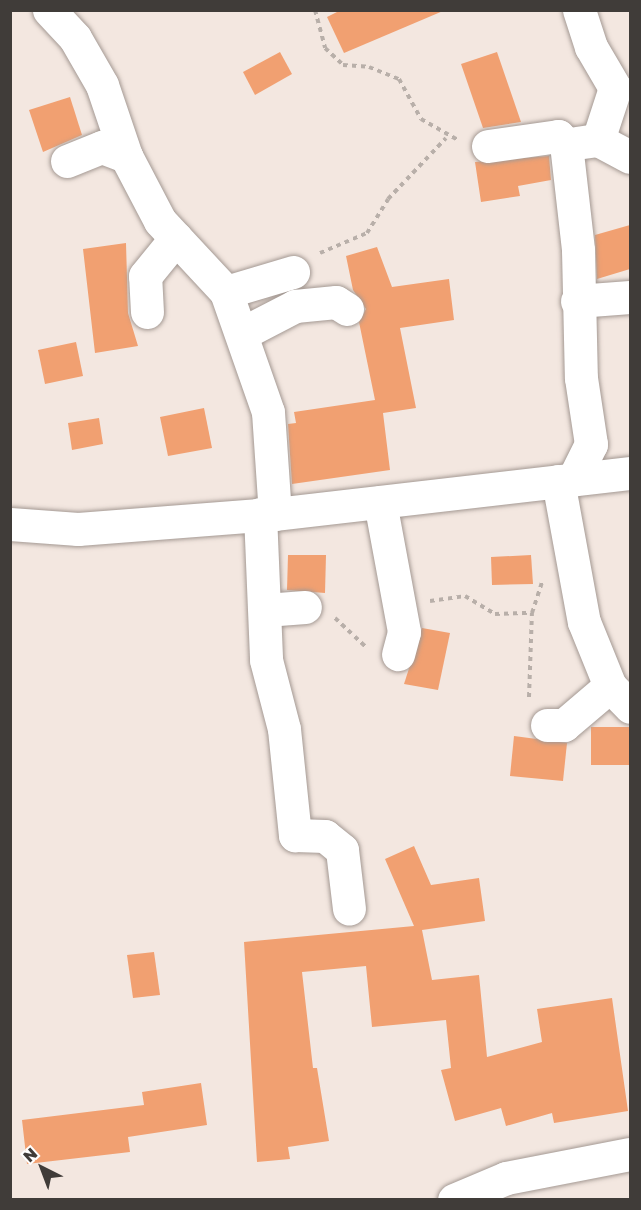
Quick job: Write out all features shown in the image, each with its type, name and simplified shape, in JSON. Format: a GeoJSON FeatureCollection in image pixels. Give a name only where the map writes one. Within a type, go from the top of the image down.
{"type":"FeatureCollection","features":[{"type":"Feature","properties":{"kind":"street"},"geometry":{"type":"LineString","coordinates":[[49,10],[75,38],[102,86],[126,156],[160,221],[226,292],[243,333],[268,412],[266,660],[284,729],[295,835],[325,836],[342,850],[349,909]]}},
{"type":"Feature","properties":{"kind":"street"},"geometry":{"type":"LineString","coordinates":[[579,10],[591,47],[622,100],[598,140]]}},
{"type":"Feature","properties":{"kind":"street"},"geometry":{"type":"LineString","coordinates":[[488,146],[558,136],[566,144],[578,250],[577,301],[591,444],[566,480],[572,568],[584,622],[620,696],[564,725],[547,725]]}},
{"type":"Feature","properties":{"kind":"street"},"geometry":{"type":"LineString","coordinates":[[566,144],[598,140],[630,157]]}},
{"type":"Feature","properties":{"kind":"street"},"geometry":{"type":"LineString","coordinates":[[67,161],[102,147],[126,156]]}},
{"type":"Feature","properties":{"kind":"street"},"geometry":{"type":"LineString","coordinates":[[147,312],[145,276],[176,238]]}},
{"type":"Feature","properties":{"kind":"street"},"geometry":{"type":"LineString","coordinates":[[226,292],[293,272]]}},
{"type":"Feature","properties":{"kind":"street"},"geometry":{"type":"LineString","coordinates":[[577,301],[630,297]]}},
{"type":"Feature","properties":{"kind":"street"},"geometry":{"type":"LineString","coordinates":[[243,333],[295,306],[336,302],[347,309]]}},
{"type":"Feature","properties":{"kind":"street"},"geometry":{"type":"LineString","coordinates":[[10,524],[78,529],[268,514],[630,473]]}},
{"type":"Feature","properties":{"kind":"street"},"geometry":{"type":"LineString","coordinates":[[380,502],[404,632],[398,654]]}},
{"type":"Feature","properties":{"kind":"street"},"geometry":{"type":"LineString","coordinates":[[265,610],[305,607]]}},
{"type":"Feature","properties":{"kind":"street"},"geometry":{"type":"LineString","coordinates":[[454,1200],[506,1178],[630,1154]]}},
{"type":"Feature","properties":{"kind":"path"},"geometry":{"type":"LineString","coordinates":[[315,10],[325,48],[343,65],[369,67],[399,79],[421,119],[446,138],[488,146]]}},
{"type":"Feature","properties":{"kind":"path"},"geometry":{"type":"LineString","coordinates":[[293,272],[325,249],[367,233],[388,199],[446,138]]}},
{"type":"Feature","properties":{"kind":"path"},"geometry":{"type":"LineString","coordinates":[[547,725],[539,723],[527,691],[535,651],[532,612],[538,589],[550,571],[572,568]]}},
{"type":"Feature","properties":{"kind":"path"},"geometry":{"type":"LineString","coordinates":[[400,606],[465,596],[495,614],[532,612]]}},
{"type":"Feature","properties":{"kind":"path"},"geometry":{"type":"LineString","coordinates":[[305,607],[349,627],[381,662],[398,654]]}},
{"type":"Feature","properties":{"kind":"building"},"geometry":{"type":"Polygon","coordinates":[[[341,10],[443,11],[344,53],[327,17],[341,10]]]}},
{"type":"Feature","properties":{"kind":"building"},"geometry":{"type":"Polygon","coordinates":[[[280,52],[292,74],[255,95],[243,72],[280,52]]]}},
{"type":"Feature","properties":{"kind":"building"},"geometry":{"type":"Polygon","coordinates":[[[497,52],[521,122],[483,128],[461,64],[497,52]]]}},
{"type":"Feature","properties":{"kind":"building"},"geometry":{"type":"Polygon","coordinates":[[[70,97],[82,135],[43,152],[29,110],[70,97]]]}},
{"type":"Feature","properties":{"kind":"building"},"geometry":{"type":"Polygon","coordinates":[[[549,156],[551,180],[518,186],[520,196],[481,202],[475,162],[549,156]]]}},
{"type":"Feature","properties":{"kind":"building"},"geometry":{"type":"Polygon","coordinates":[[[630,225],[630,269],[597,279],[595,235],[630,225]]]}},
{"type":"Feature","properties":{"kind":"building"},"geometry":{"type":"Polygon","coordinates":[[[126,243],[128,313],[138,346],[95,353],[83,249],[126,243]]]}},
{"type":"Feature","properties":{"kind":"building"},"geometry":{"type":"Polygon","coordinates":[[[377,247],[392,287],[449,279],[454,320],[400,328],[416,408],[383,413],[390,470],[292,484],[288,424],[296,423],[294,412],[375,400],[359,322],[366,309],[353,290],[346,256],[377,247]]]}},
{"type":"Feature","properties":{"kind":"building"},"geometry":{"type":"Polygon","coordinates":[[[76,342],[83,376],[45,384],[38,350],[76,342]]]}},
{"type":"Feature","properties":{"kind":"building"},"geometry":{"type":"Polygon","coordinates":[[[204,408],[212,448],[168,456],[160,417],[204,408]]]}},
{"type":"Feature","properties":{"kind":"building"},"geometry":{"type":"Polygon","coordinates":[[[99,418],[103,444],[72,450],[68,423],[99,418]]]}},
{"type":"Feature","properties":{"kind":"building"},"geometry":{"type":"Polygon","coordinates":[[[288,555],[326,555],[325,593],[287,590],[288,555]]]}},
{"type":"Feature","properties":{"kind":"building"},"geometry":{"type":"Polygon","coordinates":[[[531,555],[533,584],[492,585],[491,557],[531,555]]]}},
{"type":"Feature","properties":{"kind":"building"},"geometry":{"type":"Polygon","coordinates":[[[422,628],[450,633],[438,690],[404,684],[422,628]]]}},
{"type":"Feature","properties":{"kind":"building"},"geometry":{"type":"Polygon","coordinates":[[[591,727],[630,727],[630,765],[591,765],[591,727]]]}},
{"type":"Feature","properties":{"kind":"building"},"geometry":{"type":"Polygon","coordinates":[[[514,736],[567,743],[563,781],[510,776],[514,736]]]}},
{"type":"Feature","properties":{"kind":"building"},"geometry":{"type":"Polygon","coordinates":[[[414,846],[431,885],[479,878],[485,921],[422,930],[432,980],[479,975],[487,1057],[542,1042],[537,1009],[612,998],[628,1111],[554,1123],[552,1113],[506,1126],[501,1108],[455,1121],[441,1070],[451,1068],[446,1020],[372,1027],[366,966],[302,972],[313,1068],[317,1068],[329,1141],[288,1147],[290,1159],[257,1162],[244,942],[414,926],[385,859],[414,846]]]}},
{"type":"Feature","properties":{"kind":"building"},"geometry":{"type":"Polygon","coordinates":[[[154,952],[160,995],[133,998],[127,955],[154,952]]]}},
{"type":"Feature","properties":{"kind":"building"},"geometry":{"type":"Polygon","coordinates":[[[201,1083],[207,1125],[128,1137],[130,1152],[27,1164],[22,1120],[144,1105],[142,1092],[201,1083]]]}}]}
